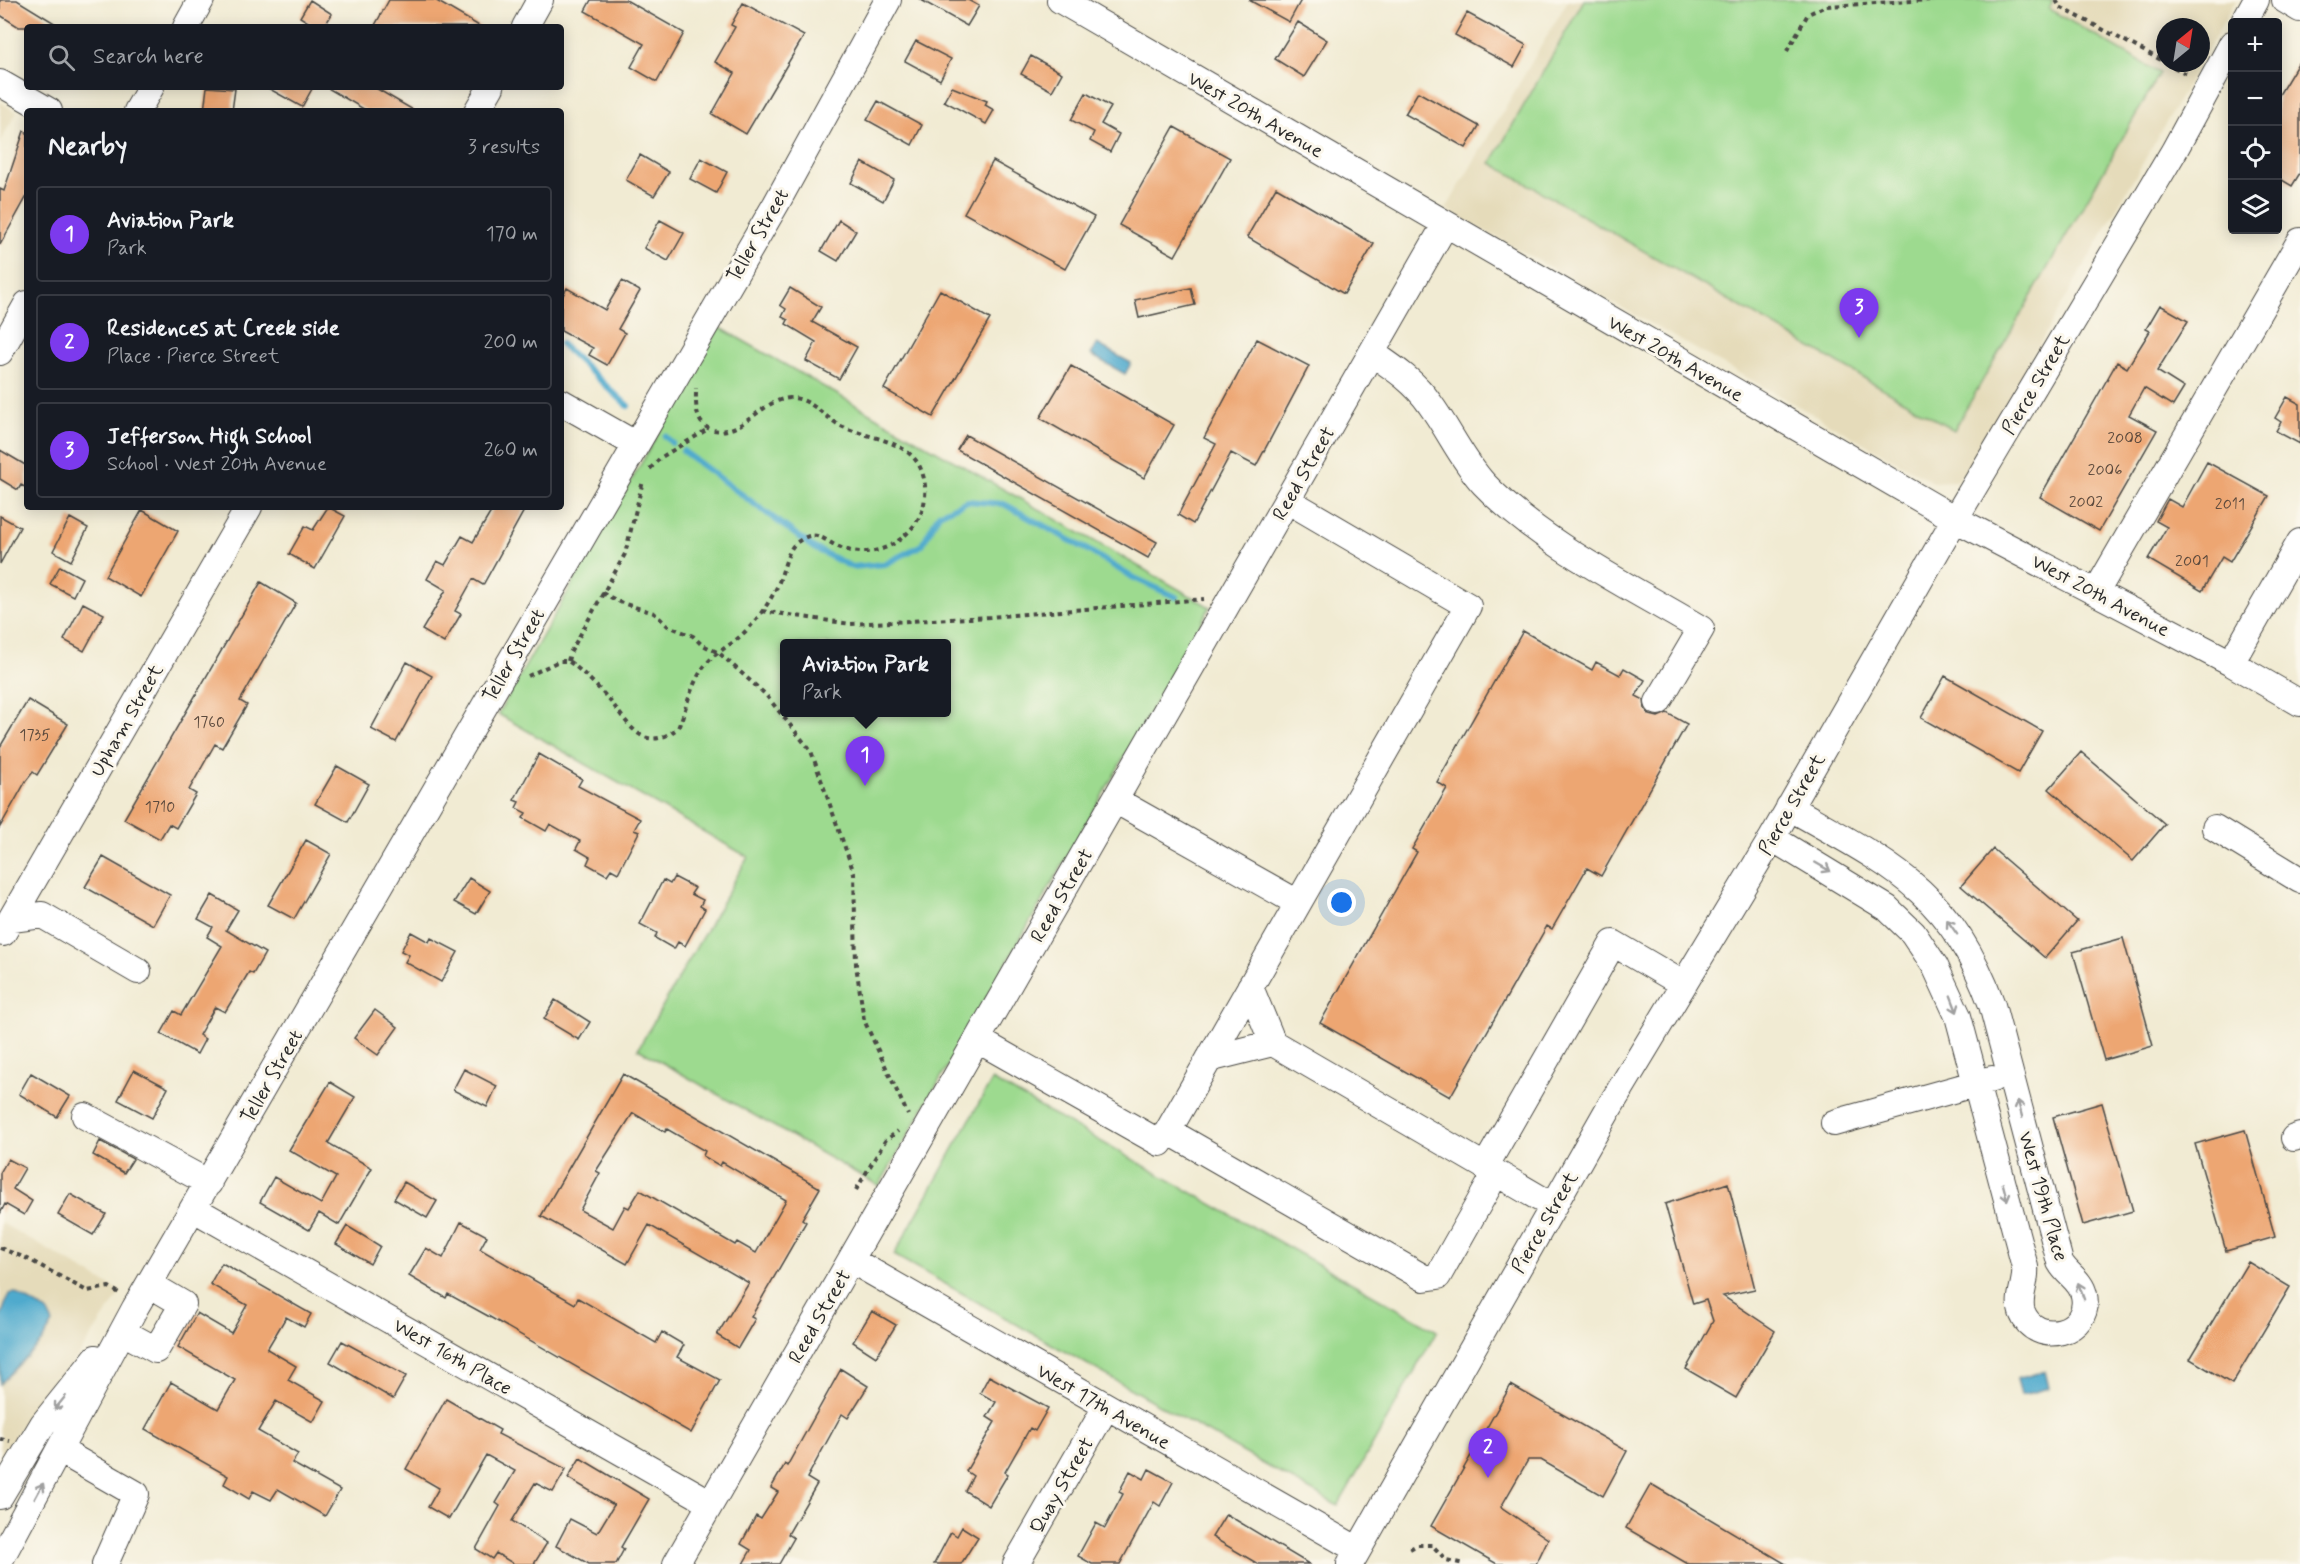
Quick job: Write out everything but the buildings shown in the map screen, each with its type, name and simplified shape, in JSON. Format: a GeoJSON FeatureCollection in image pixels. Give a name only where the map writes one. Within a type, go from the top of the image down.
{"type":"FeatureCollection","features":[{"type":"Feature","properties":{"kind":"street"},"geometry":{"type":"LineString","coordinates":[[188,24],[201,0]]}},
{"type":"Feature","properties":{"kind":"street"},"geometry":{"type":"LineString","coordinates":[[527,24],[540,0]]}},
{"type":"Feature","properties":{"kind":"street","name":"Teller Street"},"geometry":{"type":"LineString","coordinates":[[4,1481],[127,1301],[150,1284],[634,444],[776,204],[888,0]]}},
{"type":"Feature","properties":{"kind":"street","name":"West 20th Avenue"},"geometry":{"type":"LineString","coordinates":[[1060,0],[1955,519],[2231,663],[2300,703]]}},
{"type":"Feature","properties":{"kind":"street"},"geometry":{"type":"LineString","coordinates":[[2246,18],[2256,0]]}},
{"type":"Feature","properties":{"kind":"street"},"geometry":{"type":"LineString","coordinates":[[2285,0],[2300,9]]}},
{"type":"Feature","properties":{"kind":"street","name":"Pierce Street"},"geometry":{"type":"LineString","coordinates":[[2210,62],[2228,47]]}},
{"type":"Feature","properties":{"kind":"street","name":"Pierce Street"},"geometry":{"type":"LineString","coordinates":[[1354,1557],[1553,1206],[1683,984],[1772,838],[1955,519],[2174,151],[2201,72]]}},
{"type":"Feature","properties":{"kind":"street"},"geometry":{"type":"LineString","coordinates":[[0,83],[44,108]]}},
{"type":"Feature","properties":{"kind":"street"},"geometry":{"type":"LineString","coordinates":[[139,108],[149,90]]}},
{"type":"Feature","properties":{"kind":"street"},"geometry":{"type":"LineString","coordinates":[[479,108],[489,90]]}},
{"type":"Feature","properties":{"kind":"street","name":"Reed Street"},"geometry":{"type":"LineString","coordinates":[[676,1564],[1445,225]]}},
{"type":"Feature","properties":{"kind":"street"},"geometry":{"type":"LineString","coordinates":[[2096,592],[2300,241]]}},
{"type":"Feature","properties":{"kind":"street"},"geometry":{"type":"LineString","coordinates":[[0,352],[24,309]]}},
{"type":"Feature","properties":{"kind":"street"},"geometry":{"type":"LineString","coordinates":[[1372,353],[1405,376],[1430,403],[1454,444],[1484,483],[1530,524],[1701,629],[1658,702]]}},
{"type":"Feature","properties":{"kind":"street"},"geometry":{"type":"LineString","coordinates":[[564,404],[634,444]]}},
{"type":"Feature","properties":{"kind":"street"},"geometry":{"type":"LineString","coordinates":[[978,1040],[1160,1143],[1168,1131],[1468,606],[1287,500]]}},
{"type":"Feature","properties":{"kind":"street","name":"Upham Street"},"geometry":{"type":"LineString","coordinates":[[138,971],[42,915],[7,926],[247,510]]}},
{"type":"Feature","properties":{"kind":"street"},"geometry":{"type":"LineString","coordinates":[[2231,663],[2300,542]]}},
{"type":"Feature","properties":{"kind":"street"},"geometry":{"type":"LineString","coordinates":[[1115,800],[1298,903]]}},
{"type":"Feature","properties":{"kind":"street","name":"West 19th Place"},"geometry":{"type":"LineString","coordinates":[[1772,838],[1870,895],[1913,933],[1935,966],[1952,999],[2025,1267],[2025,1283],[2020,1299],[2023,1315],[2041,1332],[2064,1332],[2081,1318],[2084,1295],[2079,1282],[2060,1262],[1985,985],[1966,948],[1941,911],[1910,880],[1789,807]]}},
{"type":"Feature","properties":{"kind":"street"},"geometry":{"type":"LineString","coordinates":[[2215,828],[2300,880]]}},
{"type":"Feature","properties":{"kind":"street"},"geometry":{"type":"LineString","coordinates":[[1168,1131],[1424,1278],[1438,1276],[1490,1170],[1613,943],[1683,984]]}},
{"type":"Feature","properties":{"kind":"street"},"geometry":{"type":"LineString","coordinates":[[1250,987],[1273,1043],[1553,1206]]}},
{"type":"Feature","properties":{"kind":"street"},"geometry":{"type":"LineString","coordinates":[[1209,1059],[1273,1043]]}},
{"type":"Feature","properties":{"kind":"street"},"geometry":{"type":"LineString","coordinates":[[1834,1123],[2010,1074]]}},
{"type":"Feature","properties":{"kind":"street"},"geometry":{"type":"LineString","coordinates":[[85,1116],[209,1183]]}},
{"type":"Feature","properties":{"kind":"street","name":"West 16th Place"},"geometry":{"type":"LineString","coordinates":[[194,1209],[711,1503]]}},
{"type":"Feature","properties":{"kind":"street","name":"West 17th Avenue"},"geometry":{"type":"LineString","coordinates":[[851,1260],[1106,1407],[1354,1557]]}},
{"type":"Feature","properties":{"kind":"street"},"geometry":{"type":"LineString","coordinates":[[123,1332],[156,1350],[183,1304],[150,1284]]}},
{"type":"Feature","properties":{"kind":"street","name":"Teller Street"},"geometry":{"type":"LineString","coordinates":[[0,1560],[61,1451],[111,1372],[123,1332],[127,1301]]}},
{"type":"Feature","properties":{"kind":"street","name":"Quay Street"},"geometry":{"type":"LineString","coordinates":[[1016,1564],[1106,1407]]}},
{"type":"Feature","properties":{"kind":"street"},"geometry":{"type":"LineString","coordinates":[[61,1451],[136,1494],[105,1564]]}},
{"type":"Feature","properties":{"kind":"street"},"geometry":{"type":"LineString","coordinates":[[0,1538],[17,1493],[17,1484],[4,1481]]}},
{"type":"Feature","properties":{"kind":"path"},"geometry":{"type":"LineString","coordinates":[[1787,51],[1808,15],[1826,6],[1929,0]]}},
{"type":"Feature","properties":{"kind":"path"},"geometry":{"type":"LineString","coordinates":[[2056,0],[2060,7],[2156,58]]}},
{"type":"Feature","properties":{"kind":"path"},"geometry":{"type":"LineString","coordinates":[[522,681],[539,669],[559,661],[568,661],[610,701],[633,731],[651,739],[660,738],[678,728],[696,678],[719,653],[738,638],[762,611],[779,584],[790,550],[795,544],[810,536],[827,538],[841,549],[858,552],[882,550],[892,545],[915,523],[925,502],[923,479],[918,463],[899,447],[840,425],[807,402],[796,399],[769,404],[734,428],[721,431],[708,429],[702,426],[696,407],[696,383]]}},
{"type":"Feature","properties":{"kind":"path"},"geometry":{"type":"LineString","coordinates":[[568,661],[570,653],[627,548],[638,494],[649,471],[660,458],[708,429]]}},
{"type":"Feature","properties":{"kind":"path"},"geometry":{"type":"LineString","coordinates":[[602,592],[622,603],[654,613],[668,626],[693,636],[701,644],[719,653],[765,694],[780,713]]}},
{"type":"Feature","properties":{"kind":"path"},"geometry":{"type":"LineString","coordinates":[[762,611],[851,624],[990,617],[1205,599]]}},
{"type":"Feature","properties":{"kind":"path"},"geometry":{"type":"LineString","coordinates":[[784,717],[811,751],[854,873],[856,965],[864,1020],[911,1121]]}},
{"type":"Feature","properties":{"kind":"path"},"geometry":{"type":"LineString","coordinates":[[856,1190],[885,1141],[902,1128]]}},
{"type":"Feature","properties":{"kind":"path"},"geometry":{"type":"LineString","coordinates":[[0,1248],[28,1259],[87,1291],[109,1287],[127,1301]]}},
{"type":"Feature","properties":{"kind":"path"},"geometry":{"type":"LineString","coordinates":[[1410,1549],[1417,1545],[1432,1545],[1446,1560],[1464,1564]]}},
{"type":"Feature","properties":{"kind":"shaded area"},"geometry":{"type":"Polygon","coordinates":[[[1568,0],[2236,0],[2210,45],[2210,18],[2156,18],[2156,72],[2195,72],[1969,467],[1957,481],[1933,482],[1446,209],[1568,0]]]}},
{"type":"Feature","properties":{"kind":"shaded area"},"geometry":{"type":"Polygon","coordinates":[[[0,102],[17,112],[0,142],[0,102]]]}},
{"type":"Feature","properties":{"kind":"shaded area"},"geometry":{"type":"Polygon","coordinates":[[[0,1222],[121,1292],[74,1362],[21,1427],[0,1465],[0,1222]]]}},
{"type":"Feature","properties":{"kind":"green space"},"geometry":{"type":"Polygon","coordinates":[[[1584,0],[2053,0],[2049,9],[2160,73],[1954,430],[1491,163],[1584,0]]]}},
{"type":"Feature","properties":{"kind":"green space"},"geometry":{"type":"Polygon","coordinates":[[[719,327],[1210,607],[879,1186],[638,1049],[748,857],[498,714],[719,327]]]}},
{"type":"Feature","properties":{"kind":"green space"},"geometry":{"type":"Polygon","coordinates":[[[992,1080],[1437,1331],[1338,1506],[894,1255],[992,1080]]]}},
{"type":"Feature","properties":{"kind":"water"},"geometry":{"type":"Polygon","coordinates":[[[1097,344],[1131,363],[1125,374],[1091,355],[1097,344]]]}},
{"type":"Feature","properties":{"kind":"water"},"geometry":{"type":"Polygon","coordinates":[[[15,1293],[47,1311],[53,1323],[42,1341],[0,1384],[0,1319],[9,1294],[15,1293]]]}},
{"type":"Feature","properties":{"kind":"water"},"geometry":{"type":"Polygon","coordinates":[[[2045,1371],[2049,1388],[2021,1395],[2017,1379],[2045,1371]]]}},
{"type":"Feature","properties":{"kind":"waterway"},"geometry":{"type":"LineString","coordinates":[[564,347],[628,406]]}},
{"type":"Feature","properties":{"kind":"waterway"},"geometry":{"type":"LineString","coordinates":[[665,436],[672,443]]}},
{"type":"Feature","properties":{"kind":"waterway"},"geometry":{"type":"LineString","coordinates":[[683,451],[814,548],[852,567],[885,564],[922,545],[939,514],[967,501],[1004,504],[1130,576],[1176,597]]}},
{"type":"Feature","properties":{"kind":"place","name":"Jefferson High School"},"geometry":{"type":"Point","coordinates":[1859,338]}},
{"type":"Feature","properties":{"kind":"place","name":"Aviation Park"},"geometry":{"type":"Point","coordinates":[865,786]}},
{"type":"Feature","properties":{"kind":"place","name":"Residences at Creek side"},"geometry":{"type":"Point","coordinates":[1488,1478]}}]}
